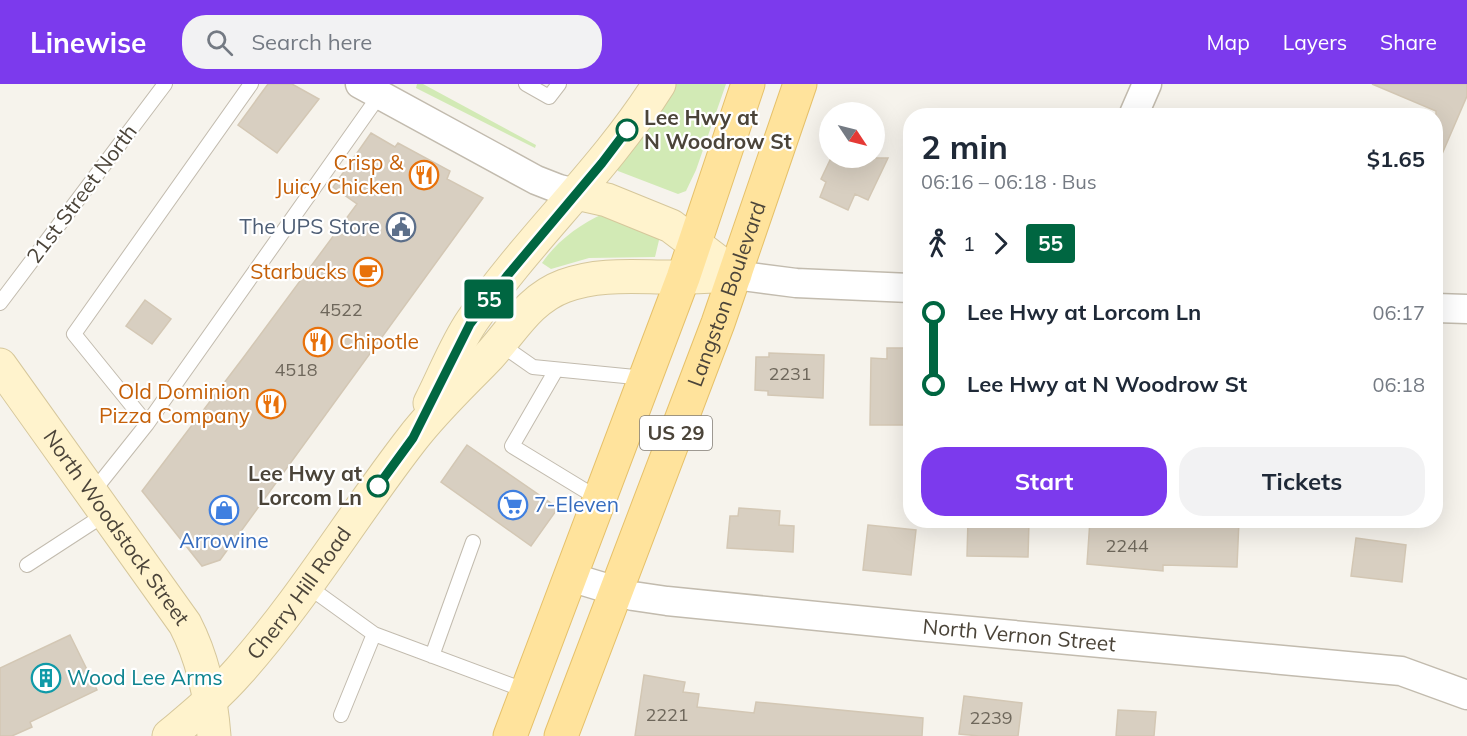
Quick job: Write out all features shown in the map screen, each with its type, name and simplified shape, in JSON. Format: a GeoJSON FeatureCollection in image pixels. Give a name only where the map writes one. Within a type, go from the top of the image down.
{"type":"FeatureCollection","features":[{"type":"Feature","properties":{"kind":"main road","name":"US 29"},"geometry":{"type":"LineString","coordinates":[[510,736],[683,278],[748,84]]}},
{"type":"Feature","properties":{"kind":"main road","name":"Langston Boulevard"},"geometry":{"type":"LineString","coordinates":[[561,736],[735,275],[800,84]]}},
{"type":"Feature","properties":{"kind":"street","name":"Cherry Hill Road"},"geometry":{"type":"LineString","coordinates":[[413,438],[470,324],[630,126],[659,84]]}},
{"type":"Feature","properties":{"kind":"street"},"geometry":{"type":"LineString","coordinates":[[1136,108],[1147,84]]}},
{"type":"Feature","properties":{"kind":"street"},"geometry":{"type":"LineString","coordinates":[[376,88],[536,180],[559,189],[607,200],[671,226],[735,275],[796,283],[903,288]]}},
{"type":"Feature","properties":{"kind":"street","name":"Cherry Hill Road"},"geometry":{"type":"LineString","coordinates":[[170,736],[211,701],[258,650],[413,438],[535,303],[548,293],[564,286],[613,276],[683,278],[735,275]]}},
{"type":"Feature","properties":{"kind":"street","name":"North Woodstock Street"},"geometry":{"type":"LineString","coordinates":[[0,365],[184,624],[198,653],[211,701],[214,736]]}},
{"type":"Feature","properties":{"kind":"street","name":"North Vernon Street"},"geometry":{"type":"LineString","coordinates":[[570,577],[617,591],[667,601],[1401,671],[1467,695]]}},
{"type":"Feature","properties":{"kind":"lane","name":"21st Street North"},"geometry":{"type":"LineString","coordinates":[[0,303],[165,84]]}},
{"type":"Feature","properties":{"kind":"lane"},"geometry":{"type":"LineString","coordinates":[[147,424],[74,334],[251,84]]}},
{"type":"Feature","properties":{"kind":"lane"},"geometry":{"type":"LineString","coordinates":[[526,84],[549,97],[559,84]]}},
{"type":"Feature","properties":{"kind":"lane"},"geometry":{"type":"LineString","coordinates":[[27,565],[99,503],[147,424],[376,88]]}},
{"type":"Feature","properties":{"kind":"lane"},"geometry":{"type":"LineString","coordinates":[[500,344],[533,368],[645,378]]}},
{"type":"Feature","properties":{"kind":"lane"},"geometry":{"type":"LineString","coordinates":[[556,370],[512,446],[599,499]]}},
{"type":"Feature","properties":{"kind":"lane"},"geometry":{"type":"LineString","coordinates":[[432,656],[473,542]]}},
{"type":"Feature","properties":{"kind":"lane"},"geometry":{"type":"LineString","coordinates":[[306,585],[374,634],[527,691]]}},
{"type":"Feature","properties":{"kind":"lane"},"geometry":{"type":"LineString","coordinates":[[341,715],[374,634]]}},
{"type":"Feature","properties":{"kind":"green space"},"geometry":{"type":"Polygon","coordinates":[[[417,84],[423,84],[536,145],[535,148],[416,88],[417,84]]]}},
{"type":"Feature","properties":{"kind":"green space"},"geometry":{"type":"Polygon","coordinates":[[[669,84],[726,84],[696,170],[686,191],[678,194],[618,171],[614,164],[669,84]]]}},
{"type":"Feature","properties":{"kind":"green space"},"geometry":{"type":"Polygon","coordinates":[[[603,214],[660,236],[655,257],[589,258],[551,269],[542,263],[569,234],[603,214]]]}},
{"type":"Feature","properties":{"kind":"building"},"geometry":{"type":"Polygon","coordinates":[[[268,84],[292,84],[319,99],[277,153],[238,125],[268,84]]]}},
{"type":"Feature","properties":{"kind":"building"},"geometry":{"type":"Polygon","coordinates":[[[1372,84],[1467,84],[1467,96],[1443,152],[1443,108],[1429,108],[1372,84]]]}},
{"type":"Feature","properties":{"kind":"building"},"geometry":{"type":"Polygon","coordinates":[[[371,133],[395,147],[398,143],[450,171],[447,179],[483,198],[220,560],[202,566],[142,491],[357,204],[333,187],[371,133]]]}},
{"type":"Feature","properties":{"kind":"building"},"geometry":{"type":"Polygon","coordinates":[[[826,168],[883,168],[868,200],[855,194],[848,210],[820,197],[826,182],[821,179],[826,168]]]}},
{"type":"Feature","properties":{"kind":"building"},"geometry":{"type":"Polygon","coordinates":[[[145,300],[171,319],[152,344],[126,326],[145,300]]]}},
{"type":"Feature","properties":{"kind":"building"},"geometry":{"type":"Polygon","coordinates":[[[887,348],[903,348],[903,425],[870,425],[871,358],[887,359],[887,348]]]}},
{"type":"Feature","properties":{"kind":"building"},"geometry":{"type":"Polygon","coordinates":[[[769,353],[824,355],[823,398],[768,395],[768,391],[755,390],[756,357],[769,357],[769,353]]]}},
{"type":"Feature","properties":{"kind":"building","name":"7-Eleven"},"geometry":{"type":"Polygon","coordinates":[[[467,445],[558,508],[531,546],[441,482],[467,445]]]}},
{"type":"Feature","properties":{"kind":"building"},"geometry":{"type":"Polygon","coordinates":[[[739,508],[780,511],[779,525],[794,526],[793,552],[727,548],[730,516],[738,516],[739,508]]]}},
{"type":"Feature","properties":{"kind":"building"},"geometry":{"type":"Polygon","coordinates":[[[868,525],[916,530],[911,575],[863,570],[868,525]]]}},
{"type":"Feature","properties":{"kind":"building"},"geometry":{"type":"Polygon","coordinates":[[[968,528],[1029,528],[1028,557],[967,556],[968,528]]]}},
{"type":"Feature","properties":{"kind":"building"},"geometry":{"type":"Polygon","coordinates":[[[1089,528],[1239,528],[1237,567],[1163,565],[1163,571],[1087,564],[1089,528]]]}},
{"type":"Feature","properties":{"kind":"building"},"geometry":{"type":"Polygon","coordinates":[[[1356,538],[1406,545],[1402,582],[1351,576],[1356,538]]]}},
{"type":"Feature","properties":{"kind":"building","name":"Wood Lee Arms"},"geometry":{"type":"Polygon","coordinates":[[[70,635],[97,690],[30,722],[32,727],[12,736],[0,736],[0,668],[70,635]]]}},
{"type":"Feature","properties":{"kind":"building"},"geometry":{"type":"Polygon","coordinates":[[[644,675],[685,682],[683,692],[699,694],[697,707],[754,713],[756,702],[923,718],[922,736],[635,736],[644,675]]]}},
{"type":"Feature","properties":{"kind":"building"},"geometry":{"type":"Polygon","coordinates":[[[964,696],[1022,703],[1018,736],[959,734],[964,696]]]}},
{"type":"Feature","properties":{"kind":"building"},"geometry":{"type":"Polygon","coordinates":[[[1118,710],[1156,712],[1154,736],[1116,736],[1118,710]]]}},
{"type":"Feature","properties":{"kind":"bus line","name":"55"},"geometry":{"type":"LineString","coordinates":[[378,486],[413,438],[470,324],[627,130]]}},
{"type":"Feature","properties":{"kind":"place","name":"Lee Hwy at N Woodrow St"},"geometry":{"type":"Point","coordinates":[627,130]}},
{"type":"Feature","properties":{"kind":"place","name":"Crisp & Juicy Chicken"},"geometry":{"type":"Point","coordinates":[424,175]}},
{"type":"Feature","properties":{"kind":"place","name":"The UPS Store"},"geometry":{"type":"Point","coordinates":[401,227]}},
{"type":"Feature","properties":{"kind":"place","name":"Starbucks"},"geometry":{"type":"Point","coordinates":[368,272]}},
{"type":"Feature","properties":{"kind":"place","name":"Chipotle"},"geometry":{"type":"Point","coordinates":[318,342]}},
{"type":"Feature","properties":{"kind":"place","name":"Old Dominion Pizza Company"},"geometry":{"type":"Point","coordinates":[271,404]}},
{"type":"Feature","properties":{"kind":"place","name":"Lee Hwy at Lorcom Ln"},"geometry":{"type":"Point","coordinates":[378,486]}},
{"type":"Feature","properties":{"kind":"place","name":"7-Eleven"},"geometry":{"type":"Point","coordinates":[513,505]}},
{"type":"Feature","properties":{"kind":"place","name":"Arrowine"},"geometry":{"type":"Point","coordinates":[224,510]}},
{"type":"Feature","properties":{"kind":"place","name":"Wood Lee Arms"},"geometry":{"type":"Point","coordinates":[46,678]}}]}
